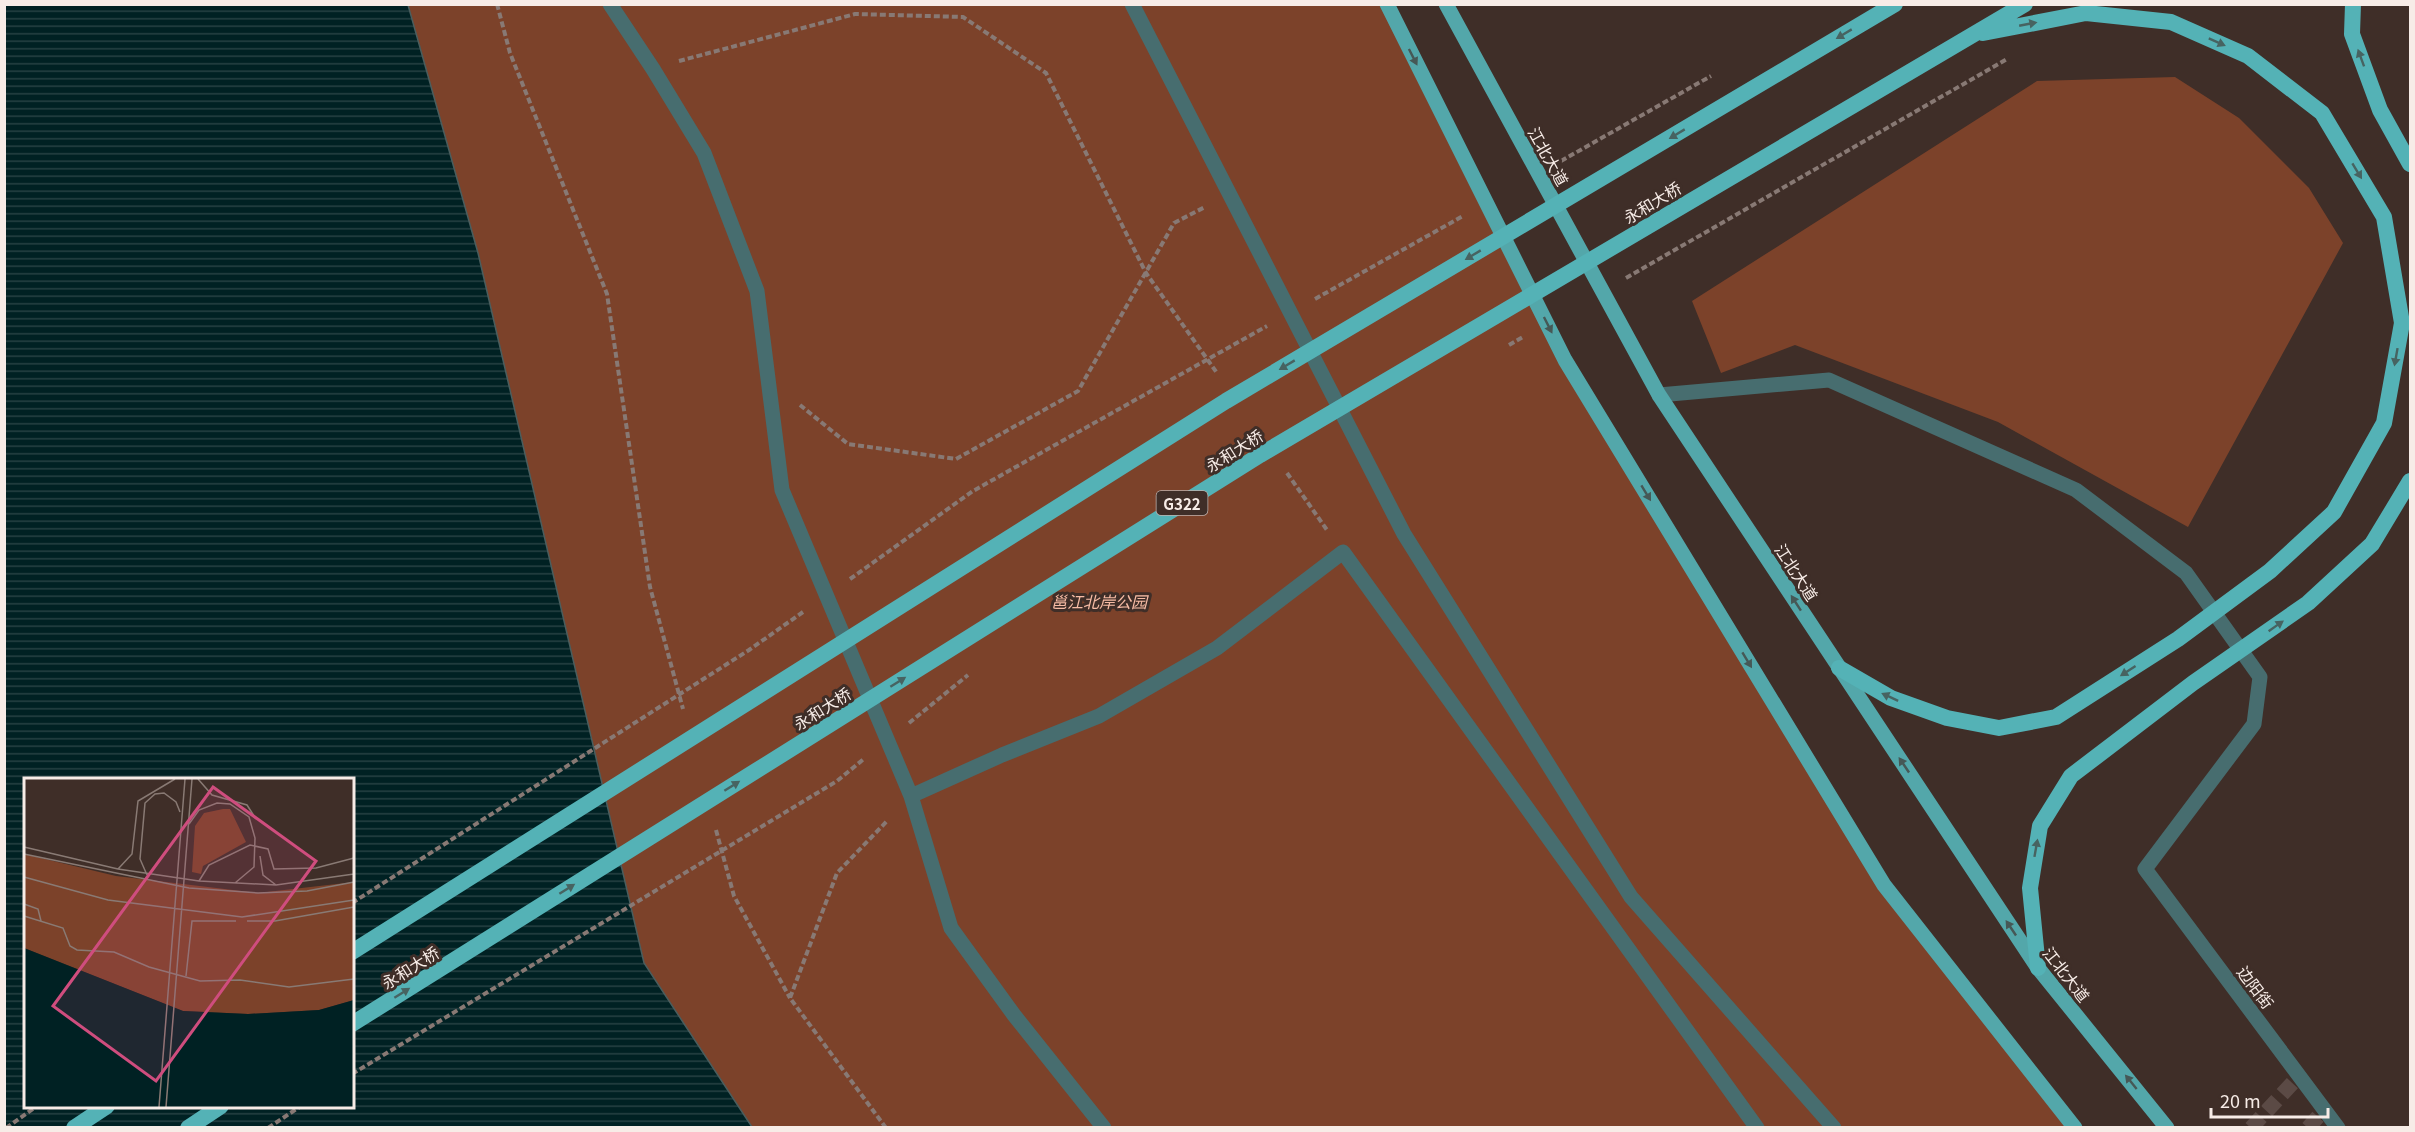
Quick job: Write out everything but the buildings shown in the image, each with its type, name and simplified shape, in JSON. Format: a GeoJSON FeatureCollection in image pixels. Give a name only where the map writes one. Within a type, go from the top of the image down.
{"type":"FeatureCollection","features":[{"type":"Feature","properties":{"kind":"highway"},"geometry":{"type":"LineString","coordinates":[[354,951],[1226,401],[1895,4]]}},
{"type":"Feature","properties":{"kind":"highway","name":"永和大桥"},"geometry":{"type":"LineString","coordinates":[[354,1023],[1260,455],[2025,4]]}},
{"type":"Feature","properties":{"kind":"highway"},"geometry":{"type":"LineString","coordinates":[[2353,4],[2352,34],[2380,111],[2410,164]]}},
{"type":"Feature","properties":{"kind":"highway"},"geometry":{"type":"LineString","coordinates":[[1839,669],[1891,698],[1947,717],[2000,728],[2056,717],[2178,639],[2270,571],[2334,512],[2384,423],[2402,322],[2384,218],[2322,113],[2248,56],[2171,22],[2086,13],[1970,35]]}},
{"type":"Feature","properties":{"kind":"highway"},"geometry":{"type":"LineString","coordinates":[[2038,969],[2030,888],[2040,826],[2071,776],[2193,683],[2308,603],[2372,544],[2410,481]]}},
{"type":"Feature","properties":{"kind":"highway"},"geometry":{"type":"LineString","coordinates":[[74,1128],[105,1108]]}},
{"type":"Feature","properties":{"kind":"highway"},"geometry":{"type":"LineString","coordinates":[[188,1128],[219,1108]]}},
{"type":"Feature","properties":{"kind":"main road"},"geometry":{"type":"LineString","coordinates":[[1387,4],[1565,360],[1884,885],[2075,1128]]}},
{"type":"Feature","properties":{"kind":"main road","name":"江北大道"},"geometry":{"type":"LineString","coordinates":[[1446,4],[1659,395],[2038,969],[2168,1128]]}},
{"type":"Feature","properties":{"kind":"street"},"geometry":{"type":"LineString","coordinates":[[610,4],[704,153],[757,291],[782,490],[911,796],[951,928],[1014,1015],[1104,1128]]}},
{"type":"Feature","properties":{"kind":"street"},"geometry":{"type":"LineString","coordinates":[[1132,4],[1404,534],[1631,897],[1834,1128]]}},
{"type":"Feature","properties":{"kind":"street","name":"边阳街"},"geometry":{"type":"LineString","coordinates":[[1659,395],[1829,380],[2076,490],[2186,573],[2260,677],[2254,724],[2145,869],[2337,1128]]}},
{"type":"Feature","properties":{"kind":"street"},"geometry":{"type":"LineString","coordinates":[[911,796],[1002,755],[1099,716],[1217,648],[1343,552],[1757,1128]]}},
{"type":"Feature","properties":{"kind":"path"},"geometry":{"type":"LineString","coordinates":[[497,4],[510,52],[607,294],[651,587],[684,713]]}},
{"type":"Feature","properties":{"kind":"path"},"geometry":{"type":"LineString","coordinates":[[653,69],[855,14],[963,17],[1046,73],[1146,273],[1220,379]]}},
{"type":"Feature","properties":{"kind":"path"},"geometry":{"type":"LineString","coordinates":[[1619,282],[2014,55]]}},
{"type":"Feature","properties":{"kind":"path"},"geometry":{"type":"LineString","coordinates":[[1553,165],[1716,74]]}},
{"type":"Feature","properties":{"kind":"path"},"geometry":{"type":"LineString","coordinates":[[768,380],[848,444],[956,459],[1078,391],[1174,223],[1229,194]]}},
{"type":"Feature","properties":{"kind":"path"},"geometry":{"type":"LineString","coordinates":[[1305,305],[1470,212]]}},
{"type":"Feature","properties":{"kind":"path"},"geometry":{"type":"LineString","coordinates":[[847,581],[973,491],[1274,322]]}},
{"type":"Feature","properties":{"kind":"path"},"geometry":{"type":"LineString","coordinates":[[1505,347],[1526,335]]}},
{"type":"Feature","properties":{"kind":"path"},"geometry":{"type":"LineString","coordinates":[[1281,466],[1343,552]]}},
{"type":"Feature","properties":{"kind":"path"},"geometry":{"type":"LineString","coordinates":[[1277,478],[1287,472]]}},
{"type":"Feature","properties":{"kind":"path"},"geometry":{"type":"LineString","coordinates":[[354,902],[749,650],[808,609]]}},
{"type":"Feature","properties":{"kind":"path"},"geometry":{"type":"LineString","coordinates":[[902,729],[975,669]]}},
{"type":"Feature","properties":{"kind":"path"},"geometry":{"type":"LineString","coordinates":[[354,1073],[837,781],[874,751]]}},
{"type":"Feature","properties":{"kind":"path"},"geometry":{"type":"LineString","coordinates":[[790,998],[837,873],[911,796]]}},
{"type":"Feature","properties":{"kind":"path"},"geometry":{"type":"LineString","coordinates":[[715,828],[734,896],[790,998],[886,1128]]}},
{"type":"Feature","properties":{"kind":"path"},"geometry":{"type":"LineString","coordinates":[[6,1128],[36,1108]]}},
{"type":"Feature","properties":{"kind":"path"},"geometry":{"type":"LineString","coordinates":[[268,1128],[300,1108]]}},
{"type":"Feature","properties":{"kind":"green space","name":"邕江北岸公园"},"geometry":{"type":"Polygon","coordinates":[[[408,5],[1387,5],[1565,360],[1884,885],[2075,1127],[752,1127],[644,963],[478,253],[408,5]]]}},
{"type":"Feature","properties":{"kind":"green space"},"geometry":{"type":"Polygon","coordinates":[[[2175,77],[2239,118],[2309,188],[2343,243],[2188,527],[1998,422],[1795,345],[1721,373],[1692,301],[2037,81],[2175,77]]]}},
{"type":"Feature","properties":{"kind":"water"},"geometry":{"type":"Polygon","coordinates":[[[5,5],[408,5],[478,253],[644,963],[752,1127],[5,1128],[5,5]]]}},
{"type":"Feature","properties":{"kind":"tunnel"},"geometry":{"type":"LineString","coordinates":[[2251,1128],[2299,1076]]}},
{"type":"Feature","properties":{"kind":"tunnel"},"geometry":{"type":"LineString","coordinates":[[2308,1128],[2324,1110]]}}]}
